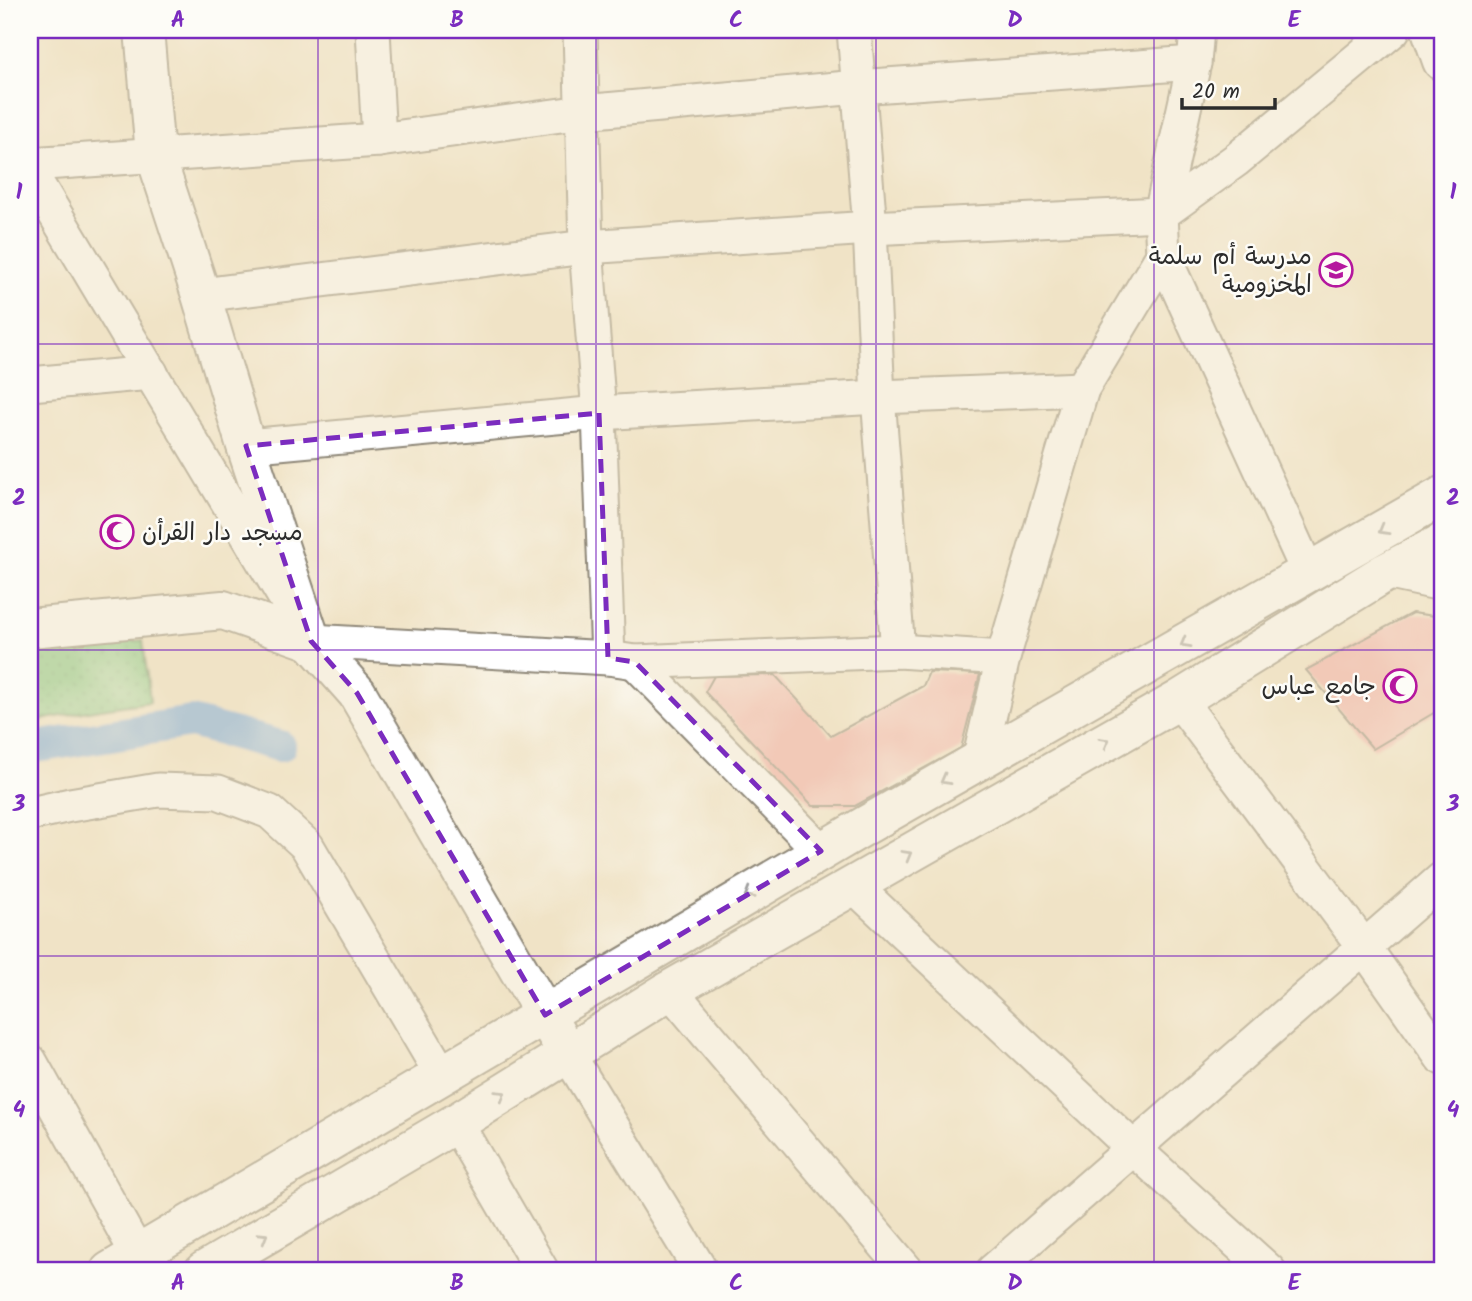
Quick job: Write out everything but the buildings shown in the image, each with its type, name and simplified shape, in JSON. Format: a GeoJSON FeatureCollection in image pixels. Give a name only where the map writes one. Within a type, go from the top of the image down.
{"type":"FeatureCollection","features":[{"type":"Feature","properties":{"kind":"main road"},"geometry":{"type":"LineString","coordinates":[[144,30],[155,154],[246,446],[311,641],[357,693],[568,1054]]}},
{"type":"Feature","properties":{"kind":"main road"},"geometry":{"type":"LineString","coordinates":[[1431,30],[1442,61]]}},
{"type":"Feature","properties":{"kind":"main road"},"geometry":{"type":"LineString","coordinates":[[124,1263],[821,851],[1442,496]]}},
{"type":"Feature","properties":{"kind":"main road"},"geometry":{"type":"LineString","coordinates":[[204,1271],[456,1123],[670,990],[1179,700],[1386,572],[1442,543]]}},
{"type":"Feature","properties":{"kind":"main road"},"geometry":{"type":"LineString","coordinates":[[30,628],[223,610],[311,641]]}},
{"type":"Feature","properties":{"kind":"street"},"geometry":{"type":"LineString","coordinates":[[373,30],[379,140]]}},
{"type":"Feature","properties":{"kind":"street"},"geometry":{"type":"LineString","coordinates":[[580,30],[586,247],[622,660],[821,851]]}},
{"type":"Feature","properties":{"kind":"street"},"geometry":{"type":"LineString","coordinates":[[854,30],[898,652]]}},
{"type":"Feature","properties":{"kind":"street"},"geometry":{"type":"LineString","coordinates":[[1196,30],[1194,63],[1161,214],[1163,255],[1308,572]]}},
{"type":"Feature","properties":{"kind":"street"},"geometry":{"type":"LineString","coordinates":[[201,295],[586,247],[870,228],[1161,214],[1236,160],[1393,30]]}},
{"type":"Feature","properties":{"kind":"street"},"geometry":{"type":"LineString","coordinates":[[30,164],[379,140],[583,112],[1194,63]]}},
{"type":"Feature","properties":{"kind":"street"},"geometry":{"type":"LineString","coordinates":[[30,172],[311,641],[622,660],[898,652],[1003,658]]}},
{"type":"Feature","properties":{"kind":"street"},"geometry":{"type":"LineString","coordinates":[[979,761],[1003,658],[1082,389],[1163,255]]}},
{"type":"Feature","properties":{"kind":"street"},"geometry":{"type":"LineString","coordinates":[[30,384],[151,373]]}},
{"type":"Feature","properties":{"kind":"street"},"geometry":{"type":"LineString","coordinates":[[246,446],[599,413],[878,397],[1082,389]]}},
{"type":"Feature","properties":{"kind":"street"},"geometry":{"type":"LineString","coordinates":[[1386,572],[1442,584]]}},
{"type":"Feature","properties":{"kind":"street"},"geometry":{"type":"LineString","coordinates":[[1179,700],[1364,947],[1442,1058]]}},
{"type":"Feature","properties":{"kind":"street"},"geometry":{"type":"LineString","coordinates":[[30,814],[158,790],[218,792],[270,812],[307,846],[442,1075]]}},
{"type":"Feature","properties":{"kind":"street"},"geometry":{"type":"LineString","coordinates":[[993,1271],[1442,879]]}},
{"type":"Feature","properties":{"kind":"street"},"geometry":{"type":"LineString","coordinates":[[854,886],[1134,1149],[1269,1271]]}},
{"type":"Feature","properties":{"kind":"street"},"geometry":{"type":"LineString","coordinates":[[670,990],[907,1271]]}},
{"type":"Feature","properties":{"kind":"street"},"geometry":{"type":"LineString","coordinates":[[568,1054],[701,1271]]}},
{"type":"Feature","properties":{"kind":"street"},"geometry":{"type":"LineString","coordinates":[[30,1061],[124,1263]]}},
{"type":"Feature","properties":{"kind":"street"},"geometry":{"type":"LineString","coordinates":[[456,1123],[542,1271]]}},
{"type":"Feature","properties":{"kind":"highlighted area"},"geometry":{"type":"Polygon","coordinates":[[[599,413],[608,658],[635,662],[821,851],[545,1015],[357,693],[311,641],[246,446],[599,413]]]}},
{"type":"Feature","properties":{"kind":"green space"},"geometry":{"type":"Polygon","coordinates":[[[143,640],[150,702],[30,722],[30,651],[143,640]]]}},
{"type":"Feature","properties":{"kind":"waterway"},"geometry":{"type":"LineString","coordinates":[[30,748],[191,722],[280,746]]}},
{"type":"Feature","properties":{"kind":"place","name":"مدرسة أم سلمة المخزومية"},"geometry":{"type":"Point","coordinates":[1336,270]}},
{"type":"Feature","properties":{"kind":"place","name":"مسجد دار القرأن"},"geometry":{"type":"Point","coordinates":[117,532]}},
{"type":"Feature","properties":{"kind":"place","name":"جامع عباس"},"geometry":{"type":"Point","coordinates":[1400,686]}}]}
